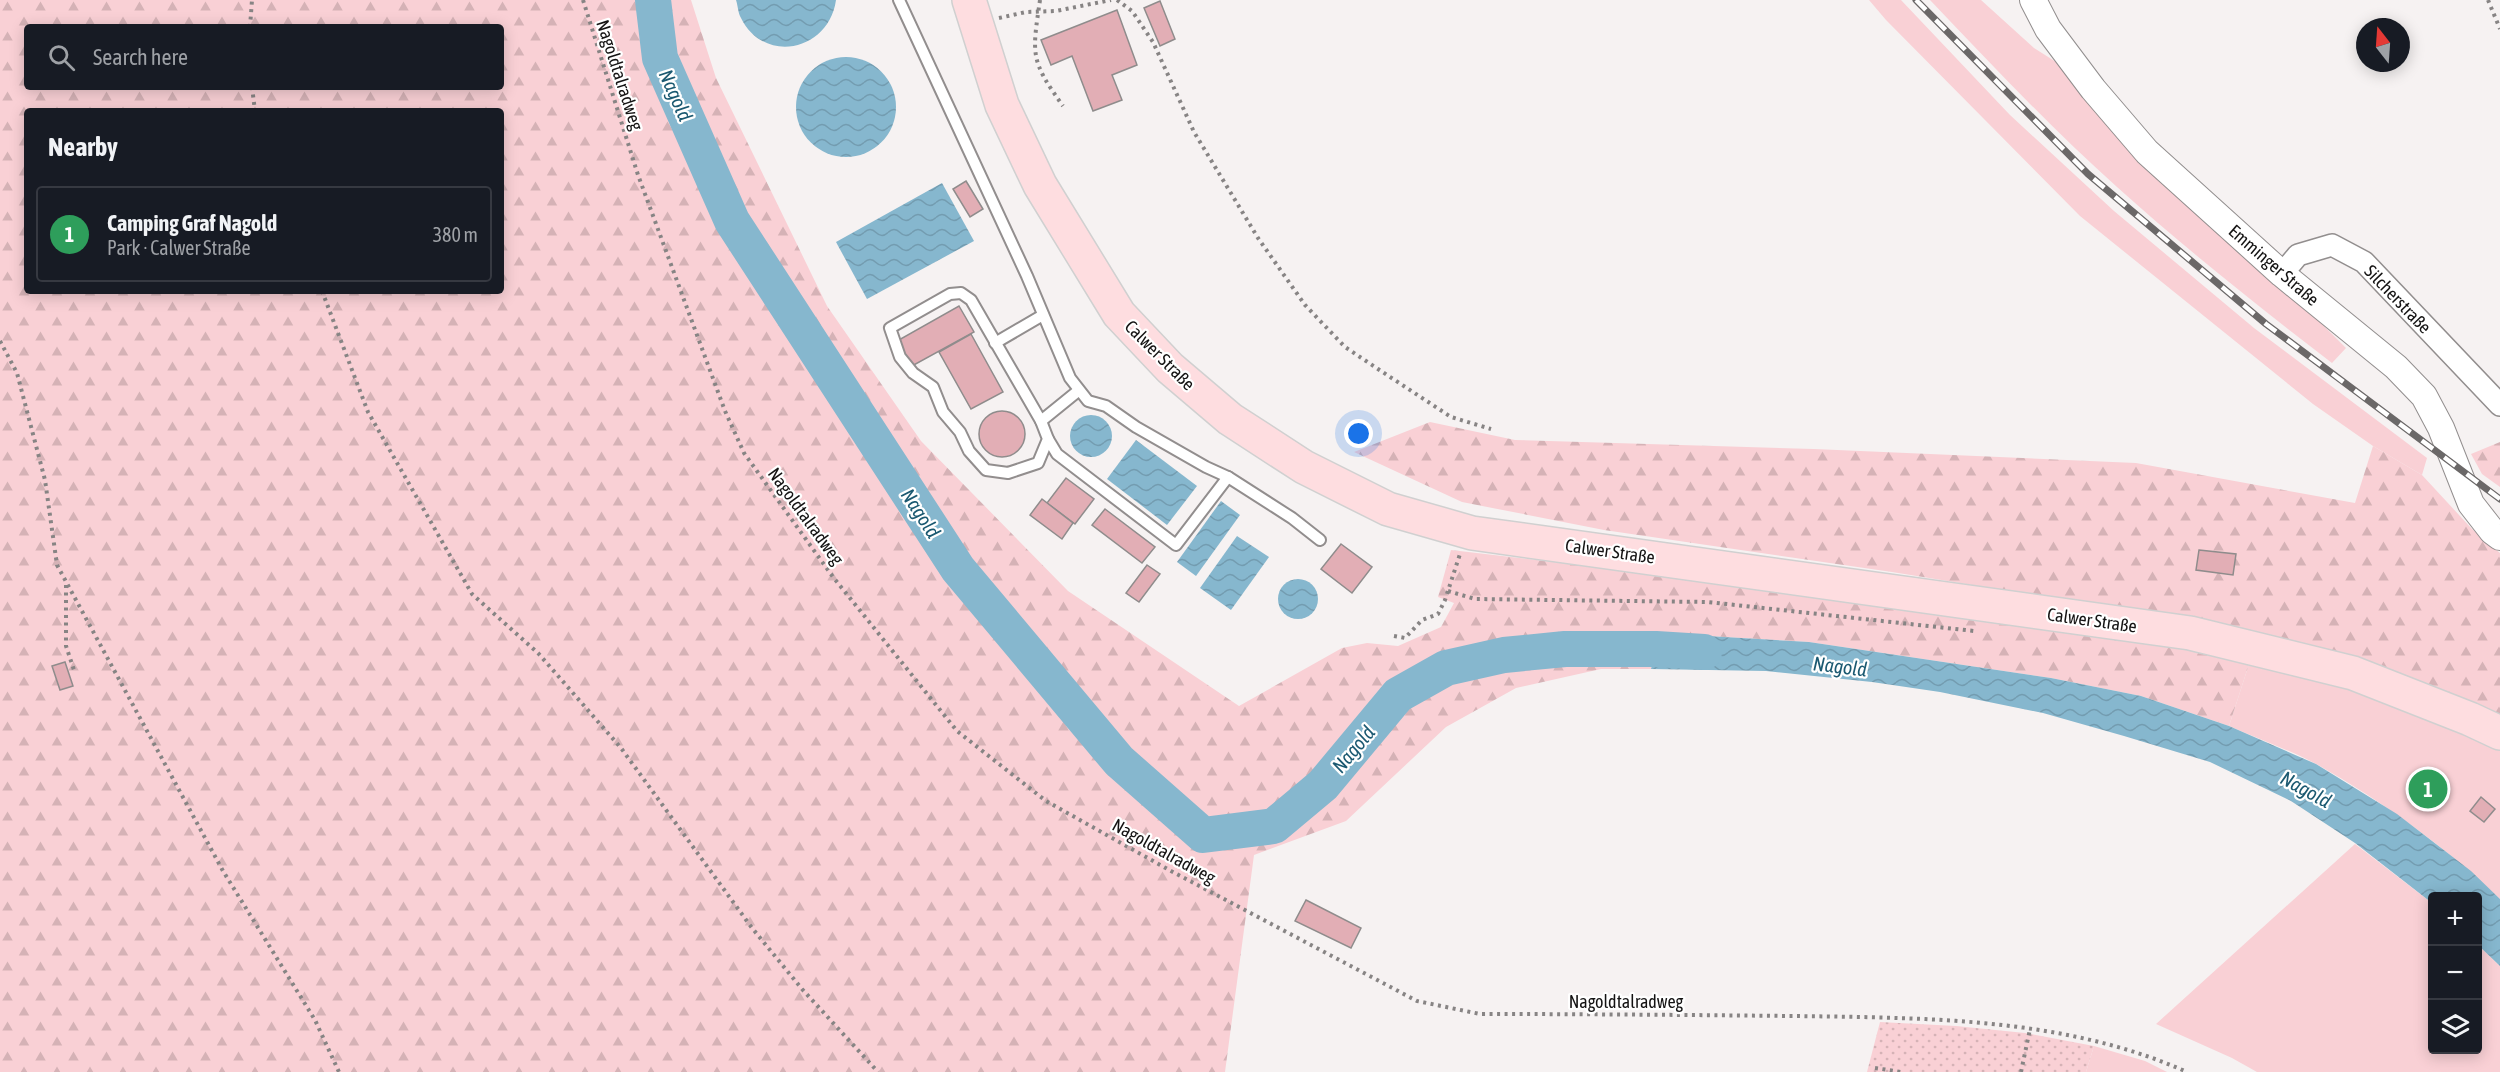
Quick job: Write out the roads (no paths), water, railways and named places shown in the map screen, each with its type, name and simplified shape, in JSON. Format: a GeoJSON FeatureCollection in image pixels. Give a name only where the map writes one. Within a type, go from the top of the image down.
{"type":"FeatureCollection","features":[{"type":"Feature","properties":{"kind":"main road","name":"Calwer Straße"},"geometry":{"type":"LineString","coordinates":[[972,12],[1002,105],[1040,185],[1119,314],[1170,368],[1230,419],[1304,467],[1388,509],[1472,533],[2190,633],[2353,673],[2470,718],[2500,733]]}},
{"type":"Feature","properties":{"kind":"street","name":"Emminger Straße"},"geometry":{"type":"LineString","coordinates":[[2033,0],[2048,29],[2087,81],[2147,152],[2282,274],[2396,367],[2424,396],[2441,428],[2471,504],[2492,531],[2500,537]]}},
{"type":"Feature","properties":{"kind":"street","name":"Silcherstraße"},"geometry":{"type":"LineString","coordinates":[[2282,274],[2298,255],[2332,245],[2364,262],[2500,405]]}},
{"type":"Feature","properties":{"kind":"lane"},"geometry":{"type":"LineString","coordinates":[[899,0],[1023,265],[1078,391],[1088,401],[1106,406],[1136,427],[1228,477],[1292,518],[1320,540]]}},
{"type":"Feature","properties":{"kind":"lane"},"geometry":{"type":"LineString","coordinates":[[1048,439],[1038,463],[1008,473],[986,470],[969,451],[960,432],[943,412],[933,387],[913,373],[900,357],[890,328],[950,294],[961,293],[971,300],[1041,421],[1057,454],[1176,545],[1228,477]]}},
{"type":"Feature","properties":{"kind":"lane"},"geometry":{"type":"LineString","coordinates":[[995,343],[1043,315]]}},
{"type":"Feature","properties":{"kind":"lane"},"geometry":{"type":"LineString","coordinates":[[1041,421],[1078,391]]}},
{"type":"Feature","properties":{"kind":"water"},"geometry":{"type":"Polygon","coordinates":[[[736,0],[836,0],[831,17],[821,31],[795,46],[779,46],[765,42],[751,33],[740,16],[736,0]]]}},
{"type":"Feature","properties":{"kind":"water"},"geometry":{"type":"Polygon","coordinates":[[[846,57],[874,65],[888,79],[896,107],[888,135],[874,149],[846,157],[818,149],[804,135],[796,107],[804,79],[818,65],[846,57]]]}},
{"type":"Feature","properties":{"kind":"water"},"geometry":{"type":"Polygon","coordinates":[[[942,183],[974,241],[867,299],[836,242],[942,183]]]}},
{"type":"Feature","properties":{"kind":"water"},"geometry":{"type":"Polygon","coordinates":[[[1091,415],[1106,421],[1112,436],[1106,451],[1091,457],[1076,451],[1070,436],[1076,421],[1091,415]]]}},
{"type":"Feature","properties":{"kind":"water"},"geometry":{"type":"Polygon","coordinates":[[[1136,440],[1197,486],[1167,525],[1107,479],[1136,440]]]}},
{"type":"Feature","properties":{"kind":"water"},"geometry":{"type":"Polygon","coordinates":[[[1221,501],[1240,515],[1196,576],[1177,562],[1221,501]]]}},
{"type":"Feature","properties":{"kind":"water"},"geometry":{"type":"Polygon","coordinates":[[[1237,536],[1269,557],[1231,610],[1200,588],[1237,536]]]}},
{"type":"Feature","properties":{"kind":"water"},"geometry":{"type":"Polygon","coordinates":[[[1298,579],[1306,580],[1312,585],[1317,591],[1317,607],[1312,613],[1306,618],[1298,619],[1290,618],[1284,613],[1279,607],[1278,599],[1279,591],[1284,585],[1290,580],[1298,579]]]}},
{"type":"Feature","properties":{"kind":"water"},"geometry":{"type":"Polygon","coordinates":[[[1656,633],[1809,642],[2051,678],[2141,696],[2229,726],[2316,764],[2397,814],[2471,871],[2500,899],[2500,966],[2482,949],[2482,892],[2428,892],[2428,900],[2355,843],[2291,801],[2210,762],[2043,713],[1940,692],[1766,671],[1651,669],[1656,649],[1656,633]]]}},
{"type":"Feature","properties":{"kind":"waterway","name":"Nagold"},"geometry":{"type":"LineString","coordinates":[[653,0],[660,58],[732,221],[958,569],[1119,761],[1203,835],[1274,826],[1323,785],[1398,695],[1446,668],[1504,655],[1565,649],[1656,649],[1704,652]]}},
{"type":"Feature","properties":{"kind":"railway"},"geometry":{"type":"LineString","coordinates":[[1916,0],[2088,174],[2266,324],[2500,499]]}},
{"type":"Feature","properties":{"kind":"place","name":"Camping Graf Nagold"},"geometry":{"type":"Point","coordinates":[2428,789]}}]}
